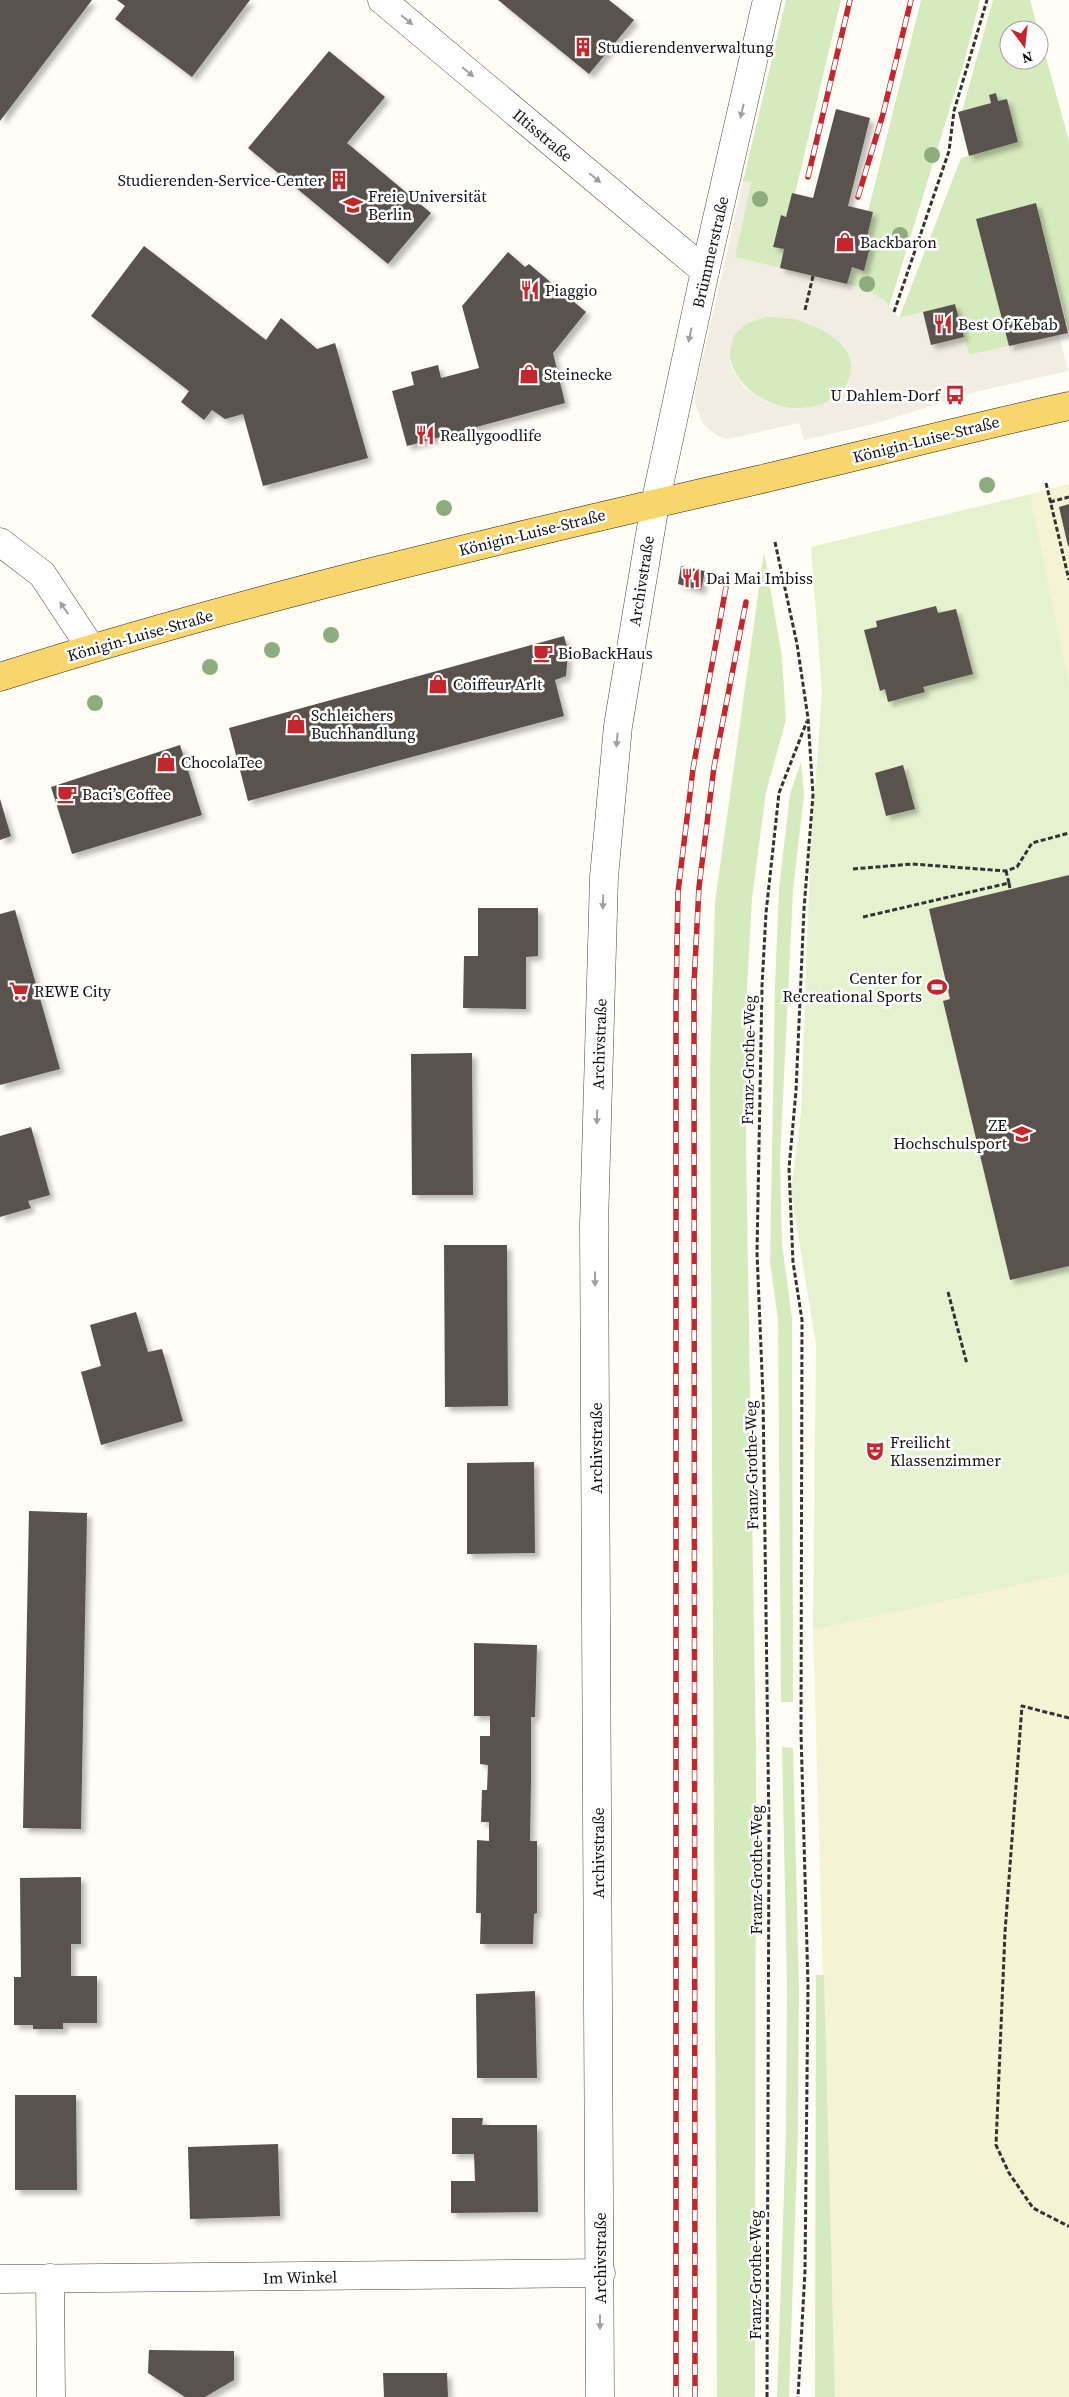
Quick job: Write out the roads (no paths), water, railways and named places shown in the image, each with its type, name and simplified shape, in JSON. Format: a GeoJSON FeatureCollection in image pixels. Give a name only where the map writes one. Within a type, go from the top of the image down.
{"type":"FeatureCollection","features":[{"type":"Feature","properties":{"kind":"main road","name":"Königin-Luise-Straße"},"geometry":{"type":"LineString","coordinates":[[0,677],[91,648],[350,577],[1069,406]]}},
{"type":"Feature","properties":{"kind":"street","name":"Iltisstraße"},"geometry":{"type":"LineString","coordinates":[[382,0],[704,271]]}},
{"type":"Feature","properties":{"kind":"street","name":"Brümmerstraße"},"geometry":{"type":"LineString","coordinates":[[655,504],[704,271],[767,0]]}},
{"type":"Feature","properties":{"kind":"street","name":"Archivstraße"},"geometry":{"type":"LineString","coordinates":[[600,2397],[594,1225],[604,877],[618,726],[655,504]]}},
{"type":"Feature","properties":{"kind":"street"},"geometry":{"type":"LineString","coordinates":[[0,542],[42,574],[91,648]]}},
{"type":"Feature","properties":{"kind":"street","name":"Im Winkel"},"geometry":{"type":"LineString","coordinates":[[0,2279],[600,2274]]}},
{"type":"Feature","properties":{"kind":"street"},"geometry":{"type":"LineString","coordinates":[[50,2278],[52,2397]]}},
{"type":"Feature","properties":{"kind":"railway"},"geometry":{"type":"LineString","coordinates":[[808,177],[850,0]]}},
{"type":"Feature","properties":{"kind":"railway"},"geometry":{"type":"LineString","coordinates":[[858,197],[883,114],[911,0]]}},
{"type":"Feature","properties":{"kind":"railway"},"geometry":{"type":"LineString","coordinates":[[676,2397],[676,1000],[678,892],[693,769],[726,587]]}},
{"type":"Feature","properties":{"kind":"railway"},"geometry":{"type":"LineString","coordinates":[[695,2397],[694,984],[699,887],[714,767],[746,602]]}},
{"type":"Feature","properties":{"kind":"place","name":"Studierendenverwaltung"},"geometry":{"type":"Point","coordinates":[583,47]}},
{"type":"Feature","properties":{"kind":"place","name":"Studierenden-Service-Center"},"geometry":{"type":"Point","coordinates":[339,180]}},
{"type":"Feature","properties":{"kind":"place","name":"Freie Universität Berlin"},"geometry":{"type":"Point","coordinates":[353,205]}},
{"type":"Feature","properties":{"kind":"place","name":"Backbaron"},"geometry":{"type":"Point","coordinates":[845,242]}},
{"type":"Feature","properties":{"kind":"place","name":"Piaggio"},"geometry":{"type":"Point","coordinates":[530,290]}},
{"type":"Feature","properties":{"kind":"place","name":"Best Of Kebab"},"geometry":{"type":"Point","coordinates":[943,324]}},
{"type":"Feature","properties":{"kind":"place","name":"Steinecke"},"geometry":{"type":"Point","coordinates":[529,374]}},
{"type":"Feature","properties":{"kind":"place","name":"U Dahlem-Dorf"},"geometry":{"type":"Point","coordinates":[955,395]}},
{"type":"Feature","properties":{"kind":"place","name":"Reallygoodlife"},"geometry":{"type":"Point","coordinates":[425,435]}},
{"type":"Feature","properties":{"kind":"place","name":"Dai Mai Imbiss"},"geometry":{"type":"Point","coordinates":[691,578]}},
{"type":"Feature","properties":{"kind":"place","name":"BioBackHaus"},"geometry":{"type":"Point","coordinates":[543,653]}},
{"type":"Feature","properties":{"kind":"place","name":"Coiffeur Arlt"},"geometry":{"type":"Point","coordinates":[438,684]}},
{"type":"Feature","properties":{"kind":"place","name":"Schleichers Buchhandlung"},"geometry":{"type":"Point","coordinates":[296,724]}},
{"type":"Feature","properties":{"kind":"place","name":"ChocolaTee"},"geometry":{"type":"Point","coordinates":[166,762]}},
{"type":"Feature","properties":{"kind":"place","name":"Baci’s Coffee"},"geometry":{"type":"Point","coordinates":[67,794]}},
{"type":"Feature","properties":{"kind":"place","name":"Center for Recreational Sports"},"geometry":{"type":"Point","coordinates":[937,987]}},
{"type":"Feature","properties":{"kind":"place","name":"REWE City"},"geometry":{"type":"Point","coordinates":[19,991]}},
{"type":"Feature","properties":{"kind":"place","name":"ZE Hochschulsport"},"geometry":{"type":"Point","coordinates":[1022,1134]}},
{"type":"Feature","properties":{"kind":"place","name":"Freilicht Klassenzimmer"},"geometry":{"type":"Point","coordinates":[875,1451]}}]}
